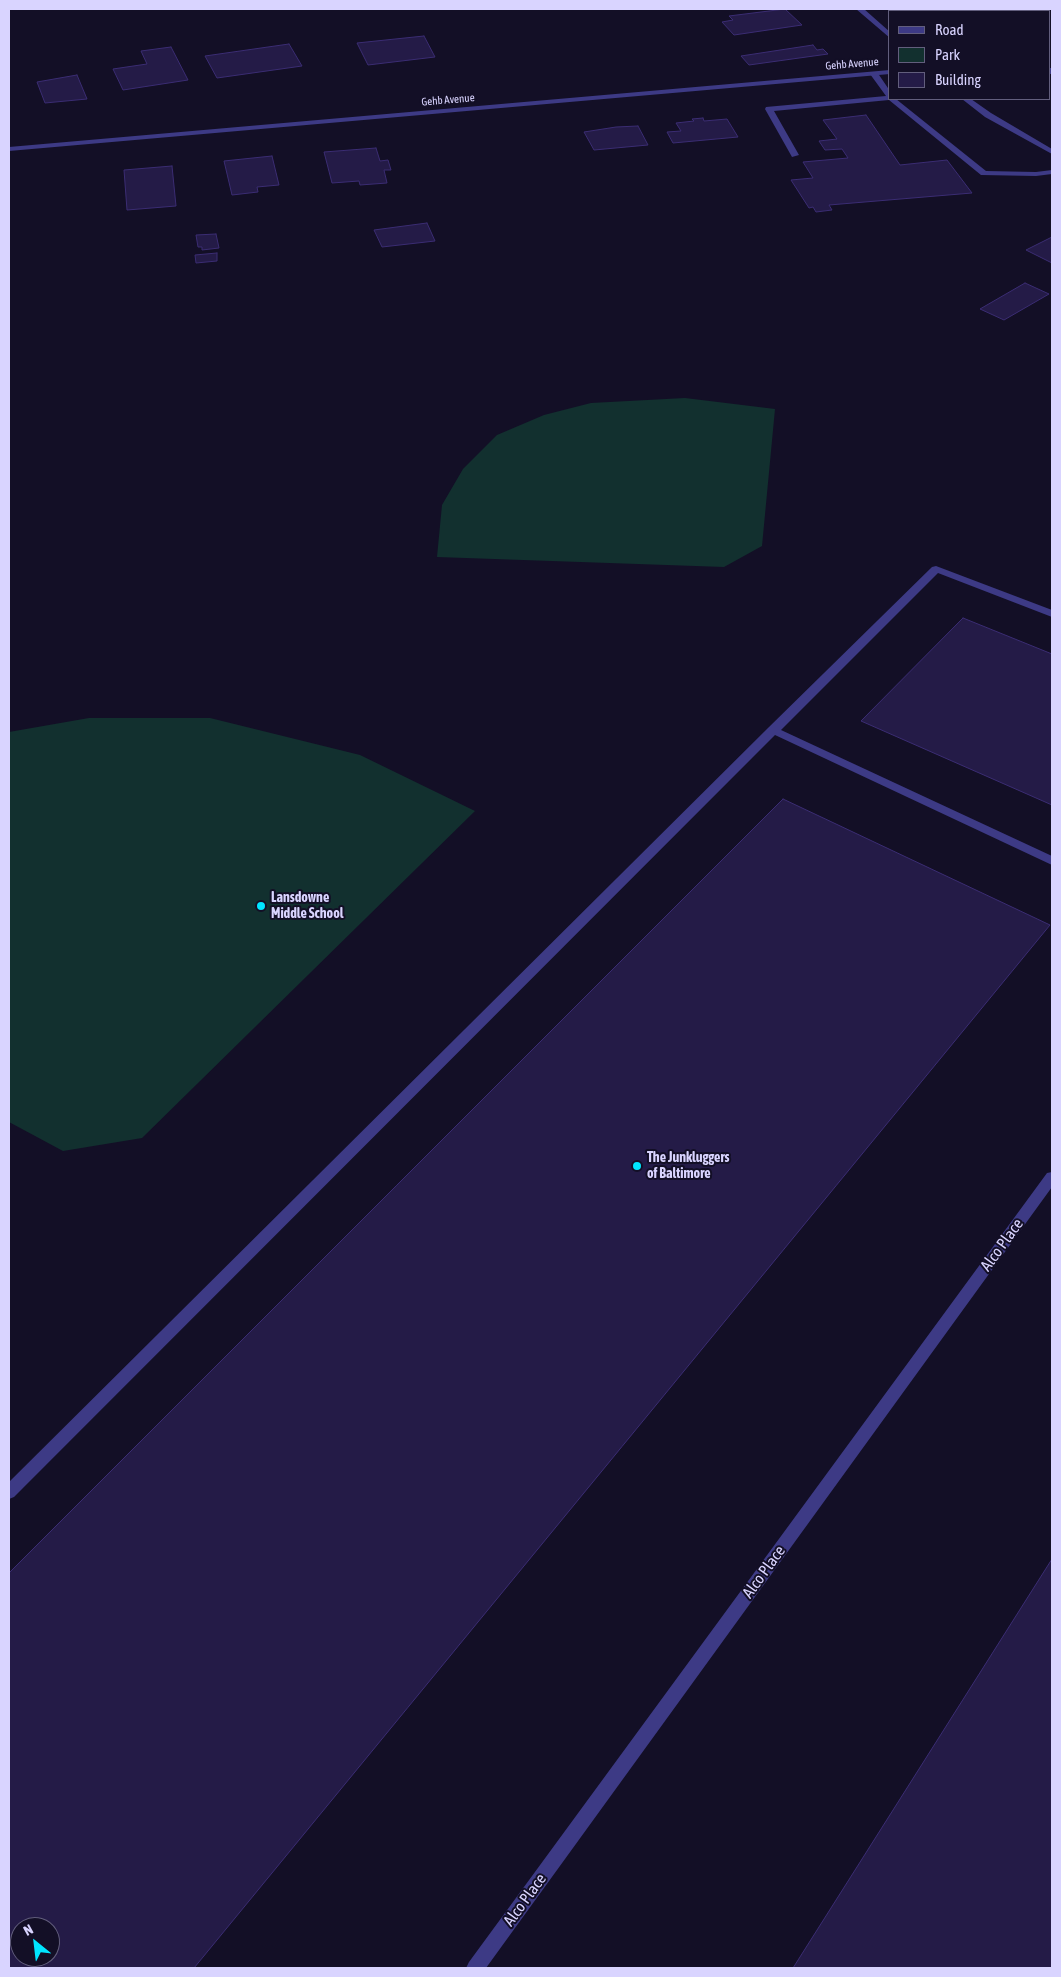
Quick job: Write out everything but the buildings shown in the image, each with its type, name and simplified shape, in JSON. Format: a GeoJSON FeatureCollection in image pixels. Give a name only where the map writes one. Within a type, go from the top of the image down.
{"type":"FeatureCollection","features":[{"type":"Feature","properties":{"kind":"street"},"geometry":{"type":"LineString","coordinates":[[860,9],[888,34]]}},
{"type":"Feature","properties":{"kind":"street","name":"Gehb Avenue"},"geometry":{"type":"LineString","coordinates":[[9,149],[888,72]]}},
{"type":"Feature","properties":{"kind":"street"},"geometry":{"type":"LineString","coordinates":[[874,74],[888,95]]}},
{"type":"Feature","properties":{"kind":"street"},"geometry":{"type":"LineString","coordinates":[[795,155],[769,109],[888,98]]}},
{"type":"Feature","properties":{"kind":"street"},"geometry":{"type":"LineString","coordinates":[[893,100],[984,173],[1036,174],[1052,172]]}},
{"type":"Feature","properties":{"kind":"street"},"geometry":{"type":"LineString","coordinates":[[967,100],[988,116],[1052,152]]}},
{"type":"Feature","properties":{"kind":"street"},"geometry":{"type":"LineString","coordinates":[[9,1492],[936,569],[1052,614]]}},
{"type":"Feature","properties":{"kind":"street"},"geometry":{"type":"LineString","coordinates":[[773,730],[1052,861]]}},
{"type":"Feature","properties":{"kind":"street","name":"Alco Place"},"geometry":{"type":"LineString","coordinates":[[475,1968],[1052,1177]]}},
{"type":"Feature","properties":{"kind":"green space"},"geometry":{"type":"Polygon","coordinates":[[[685,398],[775,409],[762,546],[724,567],[437,557],[442,505],[463,469],[497,435],[544,415],[591,403],[685,398]]]}},
{"type":"Feature","properties":{"kind":"green space"},"geometry":{"type":"Polygon","coordinates":[[[89,718],[210,718],[360,755],[475,811],[142,1138],[63,1151],[9,1122],[9,732],[89,718]]]}},
{"type":"Feature","properties":{"kind":"place","name":"Lansdowne Middle School"},"geometry":{"type":"Point","coordinates":[261,906]}},
{"type":"Feature","properties":{"kind":"place","name":"The Junkluggers of Baltimore"},"geometry":{"type":"Point","coordinates":[637,1166]}}]}
